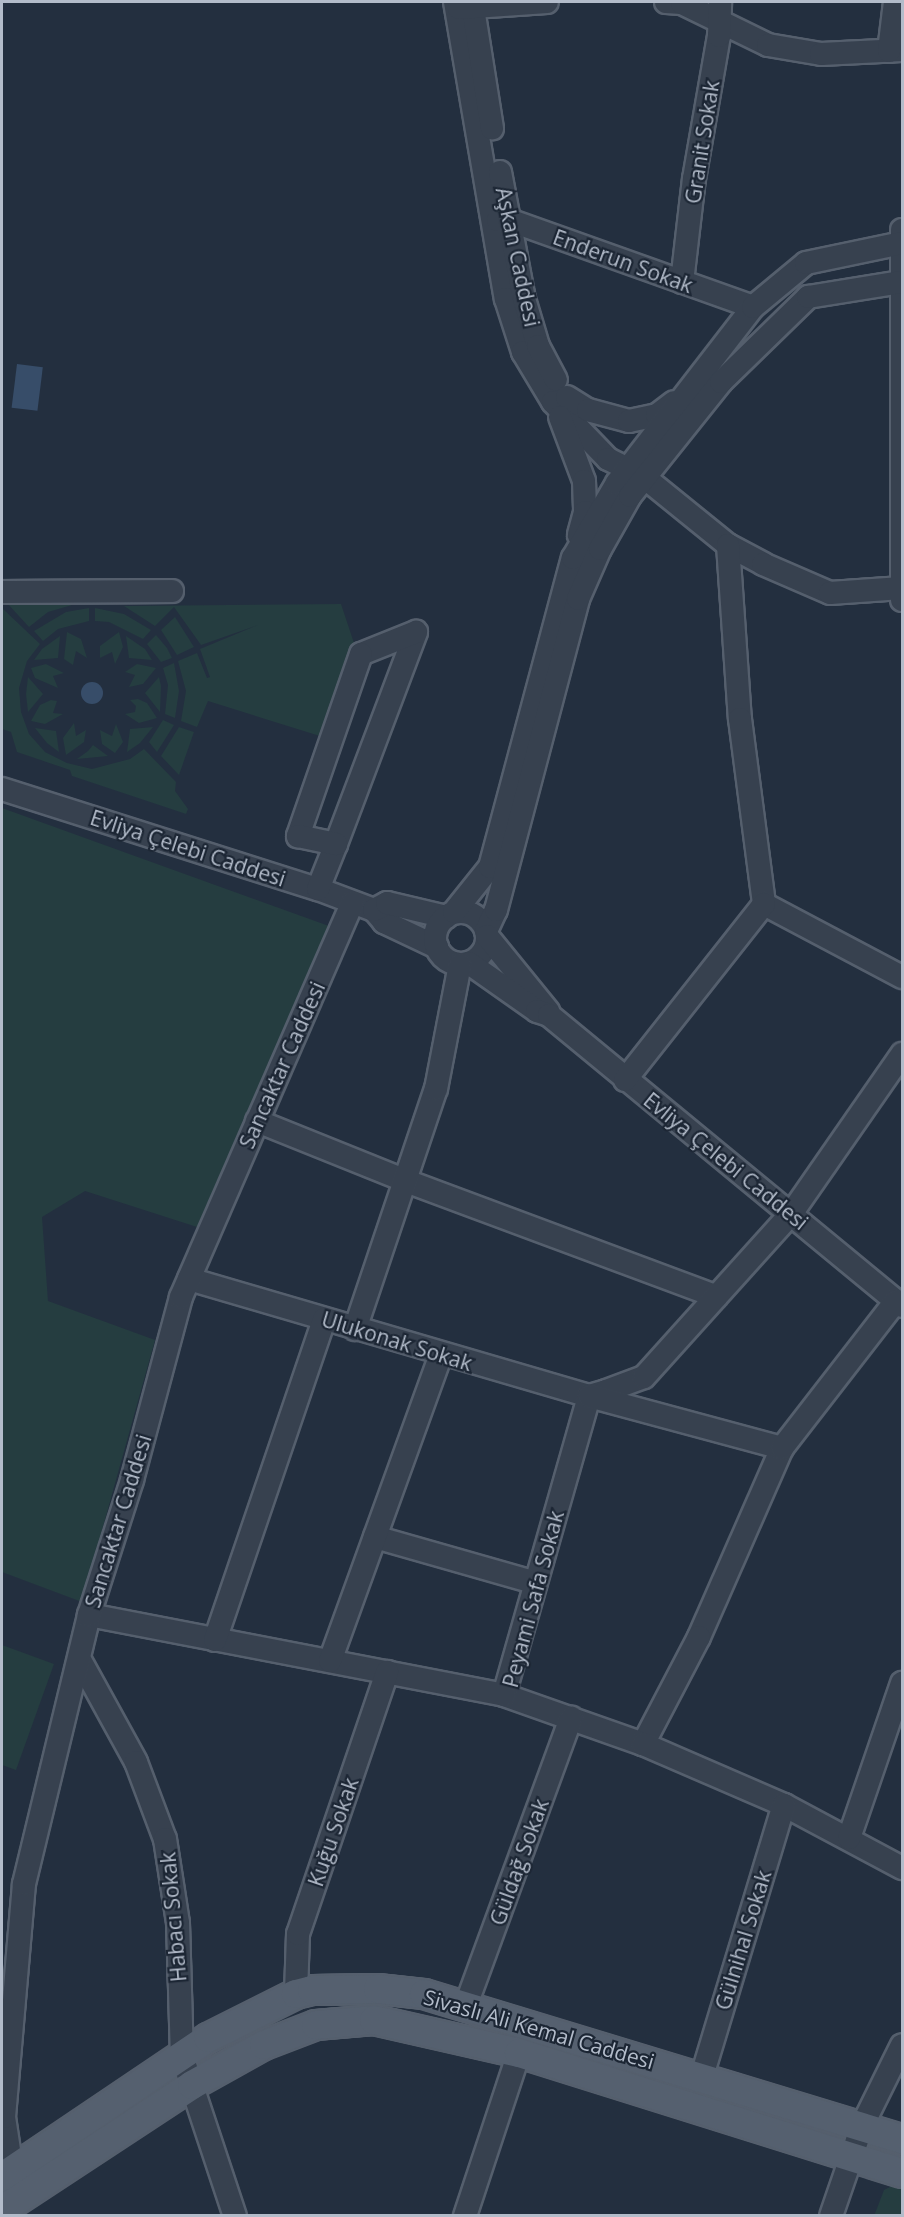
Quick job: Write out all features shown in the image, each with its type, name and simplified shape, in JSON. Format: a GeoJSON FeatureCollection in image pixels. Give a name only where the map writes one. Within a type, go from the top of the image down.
{"type":"FeatureCollection","features":[{"type":"Feature","properties":{"kind":"main road","name":"Sivaslı Ali Kemal Caddesi"},"geometry":{"type":"LineString","coordinates":[[5,2172],[182,2056],[296,1994],[312,1990],[378,1989],[466,2005],[903,2139]]}},
{"type":"Feature","properties":{"kind":"main road","name":"Sivaslı Ali Kemal Caddesi"},"geometry":{"type":"LineString","coordinates":[[7,2209],[192,2085],[264,2045],[316,2025],[374,2020],[519,2053],[903,2173]]}},
{"type":"Feature","properties":{"kind":"street"},"geometry":{"type":"LineString","coordinates":[[464,5],[547,2]]}},
{"type":"Feature","properties":{"kind":"street"},"geometry":{"type":"LineString","coordinates":[[666,2],[682,3],[719,24],[768,45],[822,54],[896,50],[895,2]]}},
{"type":"Feature","properties":{"kind":"street","name":"Granit Sokak"},"geometry":{"type":"LineString","coordinates":[[682,282],[719,24],[720,2]]}},
{"type":"Feature","properties":{"kind":"street","name":"Aşkan Caddesi"},"geometry":{"type":"LineString","coordinates":[[464,5],[501,220],[506,299],[523,352],[560,400],[619,449],[637,472],[728,545],[830,593],[902,592]]}},
{"type":"Feature","properties":{"kind":"street","name":"Enderun Sokak"},"geometry":{"type":"LineString","coordinates":[[501,220],[753,307]]}},
{"type":"Feature","properties":{"kind":"street"},"geometry":{"type":"LineString","coordinates":[[573,558],[637,472],[685,394],[753,307],[806,263],[902,238],[902,592]]}},
{"type":"Feature","properties":{"kind":"street"},"geometry":{"type":"LineString","coordinates":[[560,400],[584,481],[585,512],[490,867],[435,934],[437,947],[444,958],[465,963],[483,952],[578,599],[637,472],[721,382],[808,297],[902,282]]}},
{"type":"Feature","properties":{"kind":"street"},"geometry":{"type":"LineString","coordinates":[[560,400],[629,421],[657,415],[685,394]]}},
{"type":"Feature","properties":{"kind":"street"},"geometry":{"type":"LineString","coordinates":[[625,1080],[764,904],[740,719],[728,545]]}},
{"type":"Feature","properties":{"kind":"street"},"geometry":{"type":"LineString","coordinates":[[2,592],[172,591]]}},
{"type":"Feature","properties":{"kind":"street"},"geometry":{"type":"LineString","coordinates":[[318,889],[336,844],[416,632],[361,654],[298,836],[336,844]]}},
{"type":"Feature","properties":{"kind":"street","name":"Evliya Çelebi Caddesi"},"geometry":{"type":"LineString","coordinates":[[2,789],[318,889],[374,910],[384,922],[437,947]]}},
{"type":"Feature","properties":{"kind":"street","name":"Sancaktar Caddesi"},"geometry":{"type":"LineString","coordinates":[[5,2172],[4,2117],[24,1884],[80,1660],[89,1615],[132,1480],[189,1279],[352,903]]}},
{"type":"Feature","properties":{"kind":"street","name":"Evliya Çelebi Caddesi"},"geometry":{"type":"LineString","coordinates":[[374,910],[387,903],[450,914]]}},
{"type":"Feature","properties":{"kind":"street"},"geometry":{"type":"LineString","coordinates":[[764,904],[903,976]]}},
{"type":"Feature","properties":{"kind":"street"},"geometry":{"type":"LineString","coordinates":[[450,914],[474,915],[487,933]]}},
{"type":"Feature","properties":{"kind":"street","name":"Evliya Çelebi Caddesi"},"geometry":{"type":"LineString","coordinates":[[487,933],[549,1015],[625,1080],[899,1303]]}},
{"type":"Feature","properties":{"kind":"street"},"geometry":{"type":"LineString","coordinates":[[355,1329],[436,1089],[465,963]]}},
{"type":"Feature","properties":{"kind":"street","name":"Evliya Çelebi Caddesi"},"geometry":{"type":"LineString","coordinates":[[465,963],[537,1011],[549,1015]]}},
{"type":"Feature","properties":{"kind":"street"},"geometry":{"type":"LineString","coordinates":[[598,1393],[644,1377],[791,1214],[903,1054]]}},
{"type":"Feature","properties":{"kind":"street"},"geometry":{"type":"LineString","coordinates":[[257,1121],[406,1181],[716,1296]]}},
{"type":"Feature","properties":{"kind":"street","name":"Ulukonak Sokak"},"geometry":{"type":"LineString","coordinates":[[189,1279],[441,1355],[598,1393],[782,1448]]}},
{"type":"Feature","properties":{"kind":"street"},"geometry":{"type":"LineString","coordinates":[[643,1744],[699,1637],[782,1448],[899,1303]]}},
{"type":"Feature","properties":{"kind":"street"},"geometry":{"type":"LineString","coordinates":[[215,1640],[324,1319]]}},
{"type":"Feature","properties":{"kind":"street"},"geometry":{"type":"LineString","coordinates":[[330,1661],[441,1355]]}},
{"type":"Feature","properties":{"kind":"street","name":"Peyami Safa Sokak"},"geometry":{"type":"LineString","coordinates":[[598,1393],[536,1583],[504,1695],[643,1744],[784,1805],[903,1868]]}},
{"type":"Feature","properties":{"kind":"street"},"geometry":{"type":"LineString","coordinates":[[375,1537],[536,1583]]}},
{"type":"Feature","properties":{"kind":"street"},"geometry":{"type":"LineString","coordinates":[[89,1615],[504,1695]]}},
{"type":"Feature","properties":{"kind":"street","name":"Habacı Sokak"},"geometry":{"type":"LineString","coordinates":[[80,1660],[136,1762],[165,1839],[178,1923],[182,2056],[235,2216]]}},
{"type":"Feature","properties":{"kind":"street","name":"Kuğu Sokak"},"geometry":{"type":"LineString","coordinates":[[296,1994],[298,1934],[387,1672]]}},
{"type":"Feature","properties":{"kind":"street"},"geometry":{"type":"LineString","coordinates":[[849,1839],[903,1683]]}},
{"type":"Feature","properties":{"kind":"street","name":"Güldağ Sokak"},"geometry":{"type":"LineString","coordinates":[[466,2005],[571,1718]]}},
{"type":"Feature","properties":{"kind":"street","name":"Gülnihal Sokak"},"geometry":{"type":"LineString","coordinates":[[702,2076],[784,1805]]}},
{"type":"Feature","properties":{"kind":"street"},"geometry":{"type":"LineString","coordinates":[[831,2216],[862,2126],[903,2045]]}},
{"type":"Feature","properties":{"kind":"street"},"geometry":{"type":"LineString","coordinates":[[465,2216],[519,2053]]}},
{"type":"Feature","properties":{"kind":"green space"},"geometry":{"type":"Polygon","coordinates":[[[20,599],[79,603],[48,612],[29,627],[7,603],[20,599]]]}},
{"type":"Feature","properties":{"kind":"green space"},"geometry":{"type":"Polygon","coordinates":[[[341,604],[355,646],[323,737],[208,701],[197,727],[181,721],[186,691],[178,661],[197,653],[207,678],[210,677],[200,649],[258,625],[201,645],[174,607],[155,626],[124,606],[341,604]]]}},
{"type":"Feature","properties":{"kind":"green space"},"geometry":{"type":"Polygon","coordinates":[[[2,608],[40,644],[27,661],[19,688],[21,712],[29,734],[45,752],[67,763],[92,769],[130,759],[144,749],[176,782],[175,791],[188,809],[186,814],[72,776],[70,770],[17,752],[11,732],[2,729],[2,608]]]}},
{"type":"Feature","properties":{"kind":"green space"},"geometry":{"type":"Polygon","coordinates":[[[89,608],[89,621],[58,629],[43,641],[34,631],[66,612],[89,608]]]}},
{"type":"Feature","properties":{"kind":"green space"},"geometry":{"type":"Polygon","coordinates":[[[95,608],[124,614],[151,630],[143,639],[109,622],[95,621],[95,608]]]}},
{"type":"Feature","properties":{"kind":"green space"},"geometry":{"type":"Polygon","coordinates":[[[175,617],[194,647],[177,655],[161,630],[175,617]]]}},
{"type":"Feature","properties":{"kind":"green space"},"geometry":{"type":"Polygon","coordinates":[[[67,632],[81,639],[87,658],[76,651],[73,665],[64,659],[67,632]]]}},
{"type":"Feature","properties":{"kind":"green space"},"geometry":{"type":"Polygon","coordinates":[[[119,632],[123,647],[115,664],[112,652],[100,658],[100,646],[119,632]]]}},
{"type":"Feature","properties":{"kind":"green space"},"geometry":{"type":"Polygon","coordinates":[[[156,635],[172,658],[161,662],[147,644],[156,635]]]}},
{"type":"Feature","properties":{"kind":"green space"},"geometry":{"type":"Polygon","coordinates":[[[60,636],[58,658],[34,660],[42,649],[60,636]]]}},
{"type":"Feature","properties":{"kind":"green space"},"geometry":{"type":"Polygon","coordinates":[[[126,636],[145,649],[152,660],[129,658],[126,636]]]}},
{"type":"Feature","properties":{"kind":"green space"},"geometry":{"type":"Polygon","coordinates":[[[174,663],[179,691],[175,718],[165,714],[168,685],[163,668],[174,663]]]}},
{"type":"Feature","properties":{"kind":"green space"},"geometry":{"type":"Polygon","coordinates":[[[46,664],[64,673],[53,676],[58,688],[35,678],[31,668],[46,664]]]}},
{"type":"Feature","properties":{"kind":"green space"},"geometry":{"type":"Polygon","coordinates":[[[137,664],[156,668],[143,684],[129,687],[135,675],[125,672],[137,664]]]}},
{"type":"Feature","properties":{"kind":"green space"},"geometry":{"type":"Polygon","coordinates":[[[28,677],[43,694],[28,712],[26,694],[28,677]]]}},
{"type":"Feature","properties":{"kind":"green space"},"geometry":{"type":"Polygon","coordinates":[[[159,677],[161,686],[160,712],[145,693],[159,677]]]}},
{"type":"Feature","properties":{"kind":"green space"},"geometry":{"type":"Polygon","coordinates":[[[138,699],[147,703],[157,718],[139,723],[125,714],[135,712],[136,706],[130,700],[138,699]]]}},
{"type":"Feature","properties":{"kind":"green space"},"geometry":{"type":"Polygon","coordinates":[[[51,700],[57,701],[53,713],[63,714],[45,724],[31,721],[40,705],[51,700]]]}},
{"type":"Feature","properties":{"kind":"green space"},"geometry":{"type":"Polygon","coordinates":[[[163,720],[174,725],[157,752],[149,742],[163,720]]]}},
{"type":"Feature","properties":{"kind":"green space"},"geometry":{"type":"Polygon","coordinates":[[[74,723],[76,736],[86,730],[84,742],[66,755],[63,738],[74,723]]]}},
{"type":"Feature","properties":{"kind":"green space"},"geometry":{"type":"Polygon","coordinates":[[[116,724],[123,742],[115,753],[102,744],[100,730],[112,736],[116,724]]]}},
{"type":"Feature","properties":{"kind":"green space"},"geometry":{"type":"Polygon","coordinates":[[[153,727],[140,743],[127,752],[130,729],[153,727]]]}},
{"type":"Feature","properties":{"kind":"green space"},"geometry":{"type":"Polygon","coordinates":[[[179,727],[194,732],[179,775],[161,756],[179,727]]]}},
{"type":"Feature","properties":{"kind":"green space"},"geometry":{"type":"Polygon","coordinates":[[[35,728],[56,731],[59,752],[47,743],[35,728]]]}},
{"type":"Feature","properties":{"kind":"green space"},"geometry":{"type":"Polygon","coordinates":[[[93,745],[108,756],[77,759],[88,751],[93,745]]]}},
{"type":"Feature","properties":{"kind":"green space"},"geometry":{"type":"Polygon","coordinates":[[[2,808],[329,926],[197,1227],[85,1191],[42,1217],[48,1301],[155,1340],[82,1602],[2,1572],[2,808]]]}},
{"type":"Feature","properties":{"kind":"green space"},"geometry":{"type":"Polygon","coordinates":[[[2,1645],[54,1664],[16,1770],[2,1765],[2,1645]]]}},
{"type":"Feature","properties":{"kind":"green space"},"geometry":{"type":"Polygon","coordinates":[[[898,2183],[902,2184],[902,2215],[874,2216],[884,2190],[898,2183]]]}},
{"type":"Feature","properties":{"kind":"water"},"geometry":{"type":"Polygon","coordinates":[[[17,364],[43,367],[37,411],[12,408],[17,364]]]}},
{"type":"Feature","properties":{"kind":"water"},"geometry":{"type":"Polygon","coordinates":[[[92,682],[100,685],[103,693],[100,701],[92,704],[84,701],[81,693],[84,685],[92,682]]]}}]}
